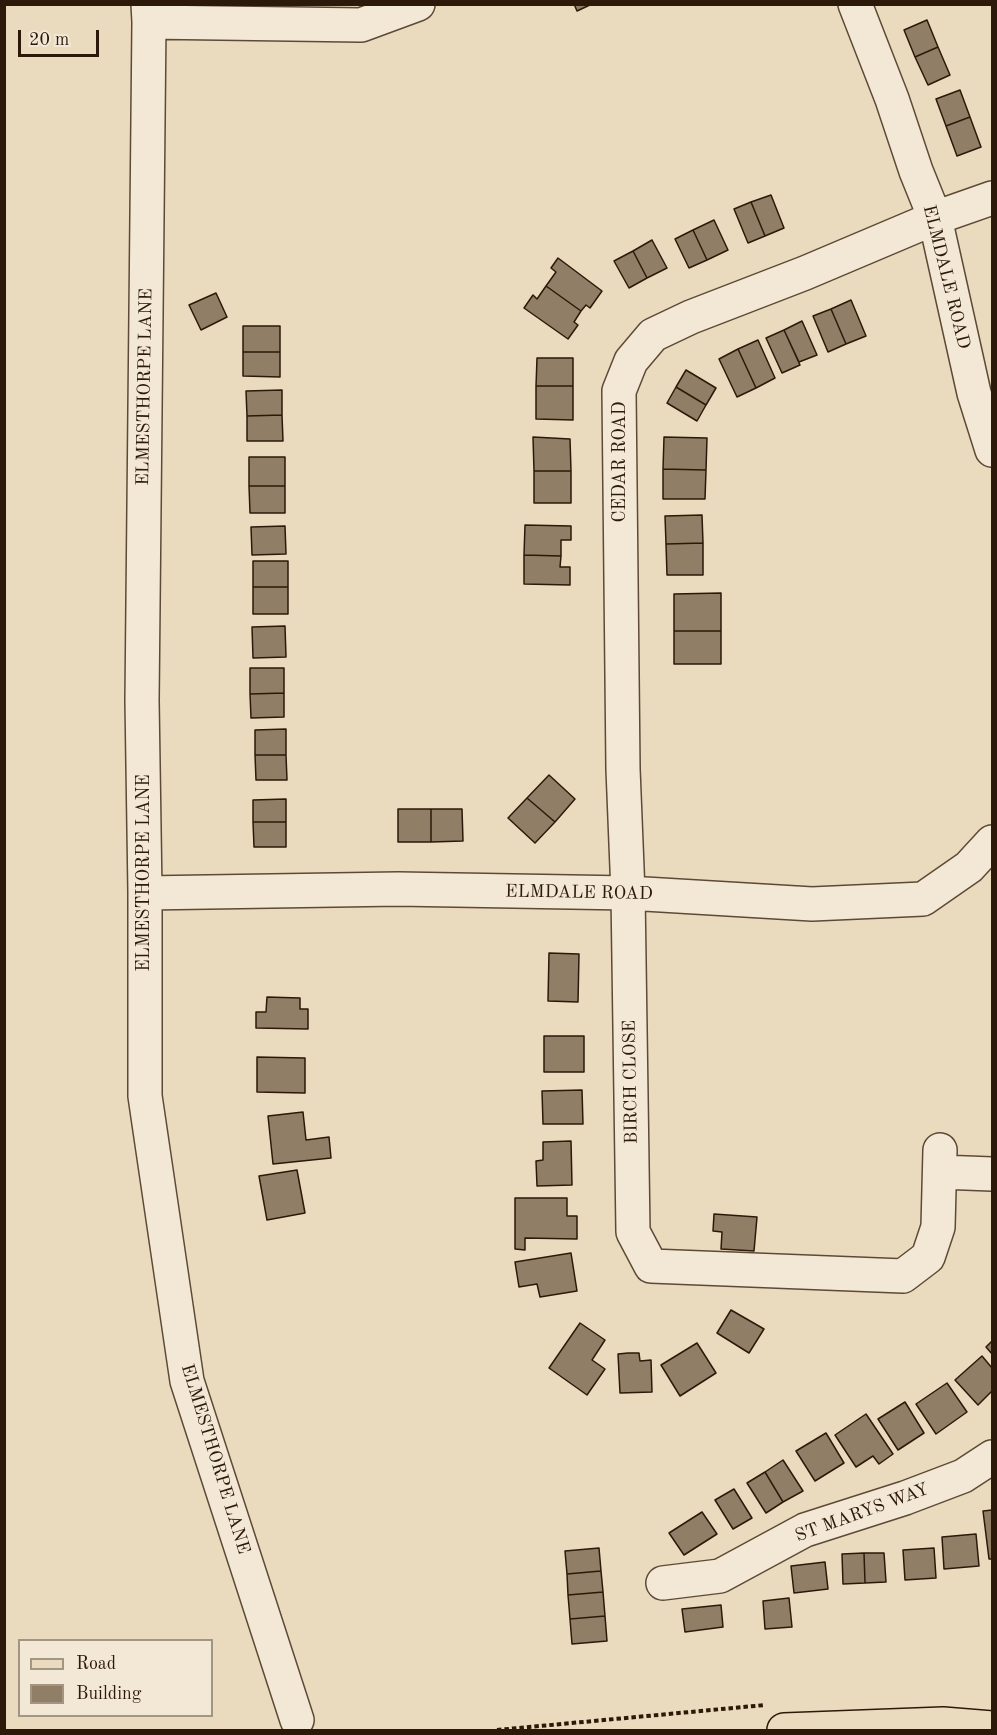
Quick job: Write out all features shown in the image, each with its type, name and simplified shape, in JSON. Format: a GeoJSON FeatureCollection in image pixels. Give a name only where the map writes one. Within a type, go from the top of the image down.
{"type":"FeatureCollection","features":[{"type":"Feature","properties":{"kind":"main road"},"geometry":{"type":"LineString","coordinates":[[777,1718],[993,1728]]}},
{"type":"Feature","properties":{"kind":"street"},"geometry":{"type":"LineString","coordinates":[[148,13],[361,25],[418,4]]}},
{"type":"Feature","properties":{"kind":"street","name":"ELMDALE ROAD"},"geometry":{"type":"LineString","coordinates":[[855,4],[935,218],[974,393],[993,450]]}},
{"type":"Feature","properties":{"kind":"street","name":"ELMESTHORPE LANE"},"geometry":{"type":"LineString","coordinates":[[148,13],[142,690],[145,1095],[187,1382],[297,1720]]}},
{"type":"Feature","properties":{"kind":"street","name":"CEDAR ROAD"},"geometry":{"type":"LineString","coordinates":[[628,893],[623,770],[619,391],[631,361],[653,335],[672,326],[935,218],[993,198]]}},
{"type":"Feature","properties":{"kind":"street","name":"ELMDALE ROAD"},"geometry":{"type":"LineString","coordinates":[[145,893],[398,889],[628,893],[812,904],[923,898],[969,867],[993,842]]}},
{"type":"Feature","properties":{"kind":"street","name":"BIRCH CLOSE"},"geometry":{"type":"LineString","coordinates":[[628,893],[633,1232],[651,1266],[903,1276],[928,1257],[938,1227],[940,1161],[993,1174]]}},
{"type":"Feature","properties":{"kind":"street","name":"ST MARYS WAY"},"geometry":{"type":"LineString","coordinates":[[663,1583],[720,1576],[805,1530],[905,1498],[963,1476],[993,1457]]}},
{"type":"Feature","properties":{"kind":"path"},"geometry":{"type":"LineString","coordinates":[[497,1731],[777,1718]]}},
{"type":"Feature","properties":{"kind":"building"},"geometry":{"type":"Polygon","coordinates":[[[574,4],[592,4],[577,11],[574,4]]]}},
{"type":"Feature","properties":{"kind":"building"},"geometry":{"type":"Polygon","coordinates":[[[927,20],[938,47],[915,57],[904,30],[927,20]]]}},
{"type":"Feature","properties":{"kind":"building"},"geometry":{"type":"Polygon","coordinates":[[[938,47],[950,75],[928,85],[915,57],[938,47]]]}},
{"type":"Feature","properties":{"kind":"building"},"geometry":{"type":"Polygon","coordinates":[[[960,90],[970,117],[946,126],[936,99],[960,90]]]}},
{"type":"Feature","properties":{"kind":"building"},"geometry":{"type":"Polygon","coordinates":[[[970,117],[981,147],[957,156],[946,126],[970,117]]]}},
{"type":"Feature","properties":{"kind":"building"},"geometry":{"type":"Polygon","coordinates":[[[771,195],[784,228],[765,236],[751,202],[771,195]]]}},
{"type":"Feature","properties":{"kind":"building"},"geometry":{"type":"Polygon","coordinates":[[[751,202],[765,236],[748,243],[734,209],[751,202]]]}},
{"type":"Feature","properties":{"kind":"building"},"geometry":{"type":"Polygon","coordinates":[[[714,220],[728,250],[707,260],[693,230],[714,220]]]}},
{"type":"Feature","properties":{"kind":"building"},"geometry":{"type":"Polygon","coordinates":[[[693,230],[707,260],[689,268],[675,239],[693,230]]]}},
{"type":"Feature","properties":{"kind":"building"},"geometry":{"type":"Polygon","coordinates":[[[652,240],[667,268],[647,278],[633,251],[652,240]]]}},
{"type":"Feature","properties":{"kind":"building"},"geometry":{"type":"Polygon","coordinates":[[[633,251],[647,278],[629,288],[614,261],[633,251]]]}},
{"type":"Feature","properties":{"kind":"building"},"geometry":{"type":"Polygon","coordinates":[[[558,258],[602,291],[590,308],[586,305],[581,311],[546,286],[556,272],[551,268],[558,258]]]}},
{"type":"Feature","properties":{"kind":"building"},"geometry":{"type":"Polygon","coordinates":[[[546,286],[581,311],[574,322],[578,325],[568,339],[524,308],[533,295],[537,299],[546,286]]]}},
{"type":"Feature","properties":{"kind":"building"},"geometry":{"type":"Polygon","coordinates":[[[216,293],[227,317],[201,330],[189,305],[216,293]]]}},
{"type":"Feature","properties":{"kind":"building"},"geometry":{"type":"Polygon","coordinates":[[[851,300],[866,336],[846,344],[831,309],[851,300]]]}},
{"type":"Feature","properties":{"kind":"building"},"geometry":{"type":"Polygon","coordinates":[[[831,309],[846,344],[828,352],[813,316],[831,309]]]}},
{"type":"Feature","properties":{"kind":"building"},"geometry":{"type":"Polygon","coordinates":[[[802,321],[817,355],[799,362],[784,330],[802,321]]]}},
{"type":"Feature","properties":{"kind":"building"},"geometry":{"type":"Polygon","coordinates":[[[243,326],[280,326],[280,352],[243,352],[243,326]]]}},
{"type":"Feature","properties":{"kind":"building"},"geometry":{"type":"Polygon","coordinates":[[[784,330],[800,365],[782,373],[766,338],[784,330]]]}},
{"type":"Feature","properties":{"kind":"building"},"geometry":{"type":"Polygon","coordinates":[[[758,340],[775,378],[756,388],[738,349],[758,340]]]}},
{"type":"Feature","properties":{"kind":"building"},"geometry":{"type":"Polygon","coordinates":[[[738,349],[756,388],[737,397],[719,359],[738,349]]]}},
{"type":"Feature","properties":{"kind":"building"},"geometry":{"type":"Polygon","coordinates":[[[243,352],[280,352],[280,377],[243,376],[243,352]]]}},
{"type":"Feature","properties":{"kind":"building"},"geometry":{"type":"Polygon","coordinates":[[[537,358],[573,358],[573,386],[536,386],[537,358]]]}},
{"type":"Feature","properties":{"kind":"building"},"geometry":{"type":"Polygon","coordinates":[[[686,370],[716,388],[706,405],[676,387],[686,370]]]}},
{"type":"Feature","properties":{"kind":"building"},"geometry":{"type":"Polygon","coordinates":[[[536,386],[573,386],[573,420],[536,419],[536,386]]]}},
{"type":"Feature","properties":{"kind":"building"},"geometry":{"type":"Polygon","coordinates":[[[676,387],[706,405],[697,421],[667,403],[676,387]]]}},
{"type":"Feature","properties":{"kind":"building"},"geometry":{"type":"Polygon","coordinates":[[[282,390],[282,415],[247,416],[246,391],[282,390]]]}},
{"type":"Feature","properties":{"kind":"building"},"geometry":{"type":"Polygon","coordinates":[[[282,415],[283,441],[247,441],[247,416],[282,415]]]}},
{"type":"Feature","properties":{"kind":"building"},"geometry":{"type":"Polygon","coordinates":[[[533,437],[570,439],[571,471],[534,471],[533,437]]]}},
{"type":"Feature","properties":{"kind":"building"},"geometry":{"type":"Polygon","coordinates":[[[664,437],[707,438],[706,470],[663,469],[664,437]]]}},
{"type":"Feature","properties":{"kind":"building"},"geometry":{"type":"Polygon","coordinates":[[[249,457],[285,457],[285,486],[249,486],[249,457]]]}},
{"type":"Feature","properties":{"kind":"building"},"geometry":{"type":"Polygon","coordinates":[[[663,469],[706,470],[705,499],[663,499],[663,469]]]}},
{"type":"Feature","properties":{"kind":"building"},"geometry":{"type":"Polygon","coordinates":[[[534,471],[571,471],[571,503],[534,503],[534,471]]]}},
{"type":"Feature","properties":{"kind":"building"},"geometry":{"type":"Polygon","coordinates":[[[249,486],[285,486],[285,513],[250,513],[249,486]]]}},
{"type":"Feature","properties":{"kind":"building"},"geometry":{"type":"Polygon","coordinates":[[[702,515],[703,543],[666,544],[665,516],[702,515]]]}},
{"type":"Feature","properties":{"kind":"building"},"geometry":{"type":"Polygon","coordinates":[[[525,525],[571,526],[571,540],[561,540],[561,556],[524,555],[525,525]]]}},
{"type":"Feature","properties":{"kind":"building"},"geometry":{"type":"Polygon","coordinates":[[[285,526],[286,554],[252,555],[251,527],[285,526]]]}},
{"type":"Feature","properties":{"kind":"building"},"geometry":{"type":"Polygon","coordinates":[[[703,543],[703,575],[667,575],[666,544],[703,543]]]}},
{"type":"Feature","properties":{"kind":"building"},"geometry":{"type":"Polygon","coordinates":[[[524,555],[561,556],[560,567],[570,567],[570,585],[524,584],[524,555]]]}},
{"type":"Feature","properties":{"kind":"building"},"geometry":{"type":"Polygon","coordinates":[[[253,561],[288,561],[288,587],[253,587],[253,561]]]}},
{"type":"Feature","properties":{"kind":"building"},"geometry":{"type":"Polygon","coordinates":[[[253,587],[288,587],[288,614],[253,614],[253,587]]]}},
{"type":"Feature","properties":{"kind":"building"},"geometry":{"type":"Polygon","coordinates":[[[721,593],[721,631],[674,631],[674,594],[721,593]]]}},
{"type":"Feature","properties":{"kind":"building"},"geometry":{"type":"Polygon","coordinates":[[[285,626],[286,657],[253,658],[252,627],[285,626]]]}},
{"type":"Feature","properties":{"kind":"building"},"geometry":{"type":"Polygon","coordinates":[[[674,631],[721,631],[721,664],[674,664],[674,631]]]}},
{"type":"Feature","properties":{"kind":"building"},"geometry":{"type":"Polygon","coordinates":[[[250,668],[284,668],[284,693],[250,694],[250,668]]]}},
{"type":"Feature","properties":{"kind":"building"},"geometry":{"type":"Polygon","coordinates":[[[284,693],[284,717],[251,718],[250,694],[284,693]]]}},
{"type":"Feature","properties":{"kind":"building"},"geometry":{"type":"Polygon","coordinates":[[[286,729],[286,755],[255,755],[255,730],[286,729]]]}},
{"type":"Feature","properties":{"kind":"building"},"geometry":{"type":"Polygon","coordinates":[[[255,755],[286,755],[287,780],[256,780],[255,755]]]}},
{"type":"Feature","properties":{"kind":"building"},"geometry":{"type":"Polygon","coordinates":[[[549,775],[575,799],[555,822],[527,798],[549,775]]]}},
{"type":"Feature","properties":{"kind":"building"},"geometry":{"type":"Polygon","coordinates":[[[527,798],[555,822],[535,843],[508,818],[527,798]]]}},
{"type":"Feature","properties":{"kind":"building"},"geometry":{"type":"Polygon","coordinates":[[[286,799],[286,822],[253,822],[253,800],[286,799]]]}},
{"type":"Feature","properties":{"kind":"building"},"geometry":{"type":"Polygon","coordinates":[[[398,809],[431,809],[431,842],[398,842],[398,809]]]}},
{"type":"Feature","properties":{"kind":"building"},"geometry":{"type":"Polygon","coordinates":[[[431,809],[462,809],[463,841],[431,842],[431,809]]]}},
{"type":"Feature","properties":{"kind":"building"},"geometry":{"type":"Polygon","coordinates":[[[253,822],[286,822],[286,847],[254,847],[253,822]]]}},
{"type":"Feature","properties":{"kind":"building"},"geometry":{"type":"Polygon","coordinates":[[[549,953],[579,954],[578,1002],[548,1001],[549,953]]]}},
{"type":"Feature","properties":{"kind":"building"},"geometry":{"type":"Polygon","coordinates":[[[267,997],[300,998],[300,1009],[308,1009],[308,1029],[256,1028],[256,1012],[266,1012],[267,997]]]}},
{"type":"Feature","properties":{"kind":"building"},"geometry":{"type":"Polygon","coordinates":[[[544,1036],[584,1036],[584,1072],[544,1072],[544,1036]]]}},
{"type":"Feature","properties":{"kind":"building"},"geometry":{"type":"Polygon","coordinates":[[[257,1057],[305,1058],[305,1093],[257,1092],[257,1057]]]}},
{"type":"Feature","properties":{"kind":"building"},"geometry":{"type":"Polygon","coordinates":[[[582,1090],[583,1124],[543,1124],[542,1091],[582,1090]]]}},
{"type":"Feature","properties":{"kind":"building"},"geometry":{"type":"Polygon","coordinates":[[[303,1112],[306,1140],[329,1137],[331,1158],[273,1164],[268,1116],[303,1112]]]}},
{"type":"Feature","properties":{"kind":"building"},"geometry":{"type":"Polygon","coordinates":[[[571,1141],[572,1185],[537,1186],[536,1161],[543,1160],[543,1142],[571,1141]]]}},
{"type":"Feature","properties":{"kind":"building"},"geometry":{"type":"Polygon","coordinates":[[[297,1170],[305,1213],[267,1220],[259,1176],[297,1170]]]}},
{"type":"Feature","properties":{"kind":"building"},"geometry":{"type":"Polygon","coordinates":[[[515,1198],[567,1198],[567,1216],[577,1216],[577,1239],[525,1238],[525,1250],[515,1249],[515,1198]]]}},
{"type":"Feature","properties":{"kind":"building"},"geometry":{"type":"Polygon","coordinates":[[[714,1214],[757,1217],[754,1251],[721,1249],[722,1232],[713,1231],[714,1214]]]}},
{"type":"Feature","properties":{"kind":"building"},"geometry":{"type":"Polygon","coordinates":[[[571,1253],[577,1291],[540,1297],[537,1284],[519,1287],[515,1262],[571,1253]]]}},
{"type":"Feature","properties":{"kind":"building"},"geometry":{"type":"Polygon","coordinates":[[[731,1310],[764,1329],[749,1353],[717,1333],[731,1310]]]}},
{"type":"Feature","properties":{"kind":"building"},"geometry":{"type":"Polygon","coordinates":[[[580,1323],[605,1340],[592,1360],[605,1369],[587,1395],[549,1368],[580,1323]]]}},
{"type":"Feature","properties":{"kind":"building"},"geometry":{"type":"Polygon","coordinates":[[[992,1341],[992,1354],[986,1347],[992,1341]]]}},
{"type":"Feature","properties":{"kind":"building"},"geometry":{"type":"Polygon","coordinates":[[[697,1343],[716,1373],[680,1396],[661,1365],[697,1343]]]}},
{"type":"Feature","properties":{"kind":"building"},"geometry":{"type":"Polygon","coordinates":[[[639,1353],[640,1361],[651,1360],[652,1392],[620,1393],[618,1354],[639,1353]]]}},
{"type":"Feature","properties":{"kind":"building"},"geometry":{"type":"Polygon","coordinates":[[[982,1356],[992,1368],[992,1391],[978,1405],[955,1380],[982,1356]]]}},
{"type":"Feature","properties":{"kind":"building"},"geometry":{"type":"Polygon","coordinates":[[[947,1383],[967,1412],[936,1434],[916,1404],[947,1383]]]}},
{"type":"Feature","properties":{"kind":"building"},"geometry":{"type":"Polygon","coordinates":[[[905,1402],[924,1433],[898,1450],[878,1419],[905,1402]]]}},
{"type":"Feature","properties":{"kind":"building"},"geometry":{"type":"Polygon","coordinates":[[[866,1414],[893,1454],[879,1464],[873,1456],[856,1467],[835,1435],[866,1414]]]}},
{"type":"Feature","properties":{"kind":"building"},"geometry":{"type":"Polygon","coordinates":[[[826,1433],[844,1463],[815,1481],[796,1451],[826,1433]]]}},
{"type":"Feature","properties":{"kind":"building"},"geometry":{"type":"Polygon","coordinates":[[[783,1460],[803,1491],[783,1502],[765,1472],[783,1460]]]}},
{"type":"Feature","properties":{"kind":"building"},"geometry":{"type":"Polygon","coordinates":[[[765,1472],[783,1502],[766,1513],[747,1483],[765,1472]]]}},
{"type":"Feature","properties":{"kind":"building"},"geometry":{"type":"Polygon","coordinates":[[[734,1489],[752,1518],[733,1529],[715,1500],[734,1489]]]}},
{"type":"Feature","properties":{"kind":"building"},"geometry":{"type":"Polygon","coordinates":[[[992,1510],[992,1559],[989,1559],[983,1511],[992,1510]]]}},
{"type":"Feature","properties":{"kind":"building"},"geometry":{"type":"Polygon","coordinates":[[[702,1512],[717,1534],[684,1555],[669,1533],[702,1512]]]}},
{"type":"Feature","properties":{"kind":"building"},"geometry":{"type":"Polygon","coordinates":[[[976,1534],[979,1566],[944,1569],[942,1537],[976,1534]]]}},
{"type":"Feature","properties":{"kind":"building"},"geometry":{"type":"Polygon","coordinates":[[[599,1548],[601,1571],[567,1574],[565,1551],[599,1548]]]}},
{"type":"Feature","properties":{"kind":"building"},"geometry":{"type":"Polygon","coordinates":[[[934,1548],[936,1578],[905,1580],[903,1550],[934,1548]]]}},
{"type":"Feature","properties":{"kind":"building"},"geometry":{"type":"Polygon","coordinates":[[[864,1553],[884,1553],[886,1582],[865,1583],[864,1553]]]}},
{"type":"Feature","properties":{"kind":"building"},"geometry":{"type":"Polygon","coordinates":[[[864,1553],[865,1583],[843,1584],[842,1554],[864,1553]]]}},
{"type":"Feature","properties":{"kind":"building"},"geometry":{"type":"Polygon","coordinates":[[[825,1562],[828,1589],[794,1593],[791,1566],[825,1562]]]}},
{"type":"Feature","properties":{"kind":"building"},"geometry":{"type":"Polygon","coordinates":[[[601,1571],[603,1592],[568,1595],[567,1574],[601,1571]]]}},
{"type":"Feature","properties":{"kind":"building"},"geometry":{"type":"Polygon","coordinates":[[[603,1592],[605,1616],[570,1619],[568,1595],[603,1592]]]}},
{"type":"Feature","properties":{"kind":"building"},"geometry":{"type":"Polygon","coordinates":[[[789,1598],[792,1627],[765,1629],[763,1601],[789,1598]]]}},
{"type":"Feature","properties":{"kind":"building"},"geometry":{"type":"Polygon","coordinates":[[[721,1605],[723,1627],[685,1632],[682,1609],[721,1605]]]}},
{"type":"Feature","properties":{"kind":"building"},"geometry":{"type":"Polygon","coordinates":[[[605,1616],[607,1641],[572,1644],[570,1619],[605,1616]]]}}]}
